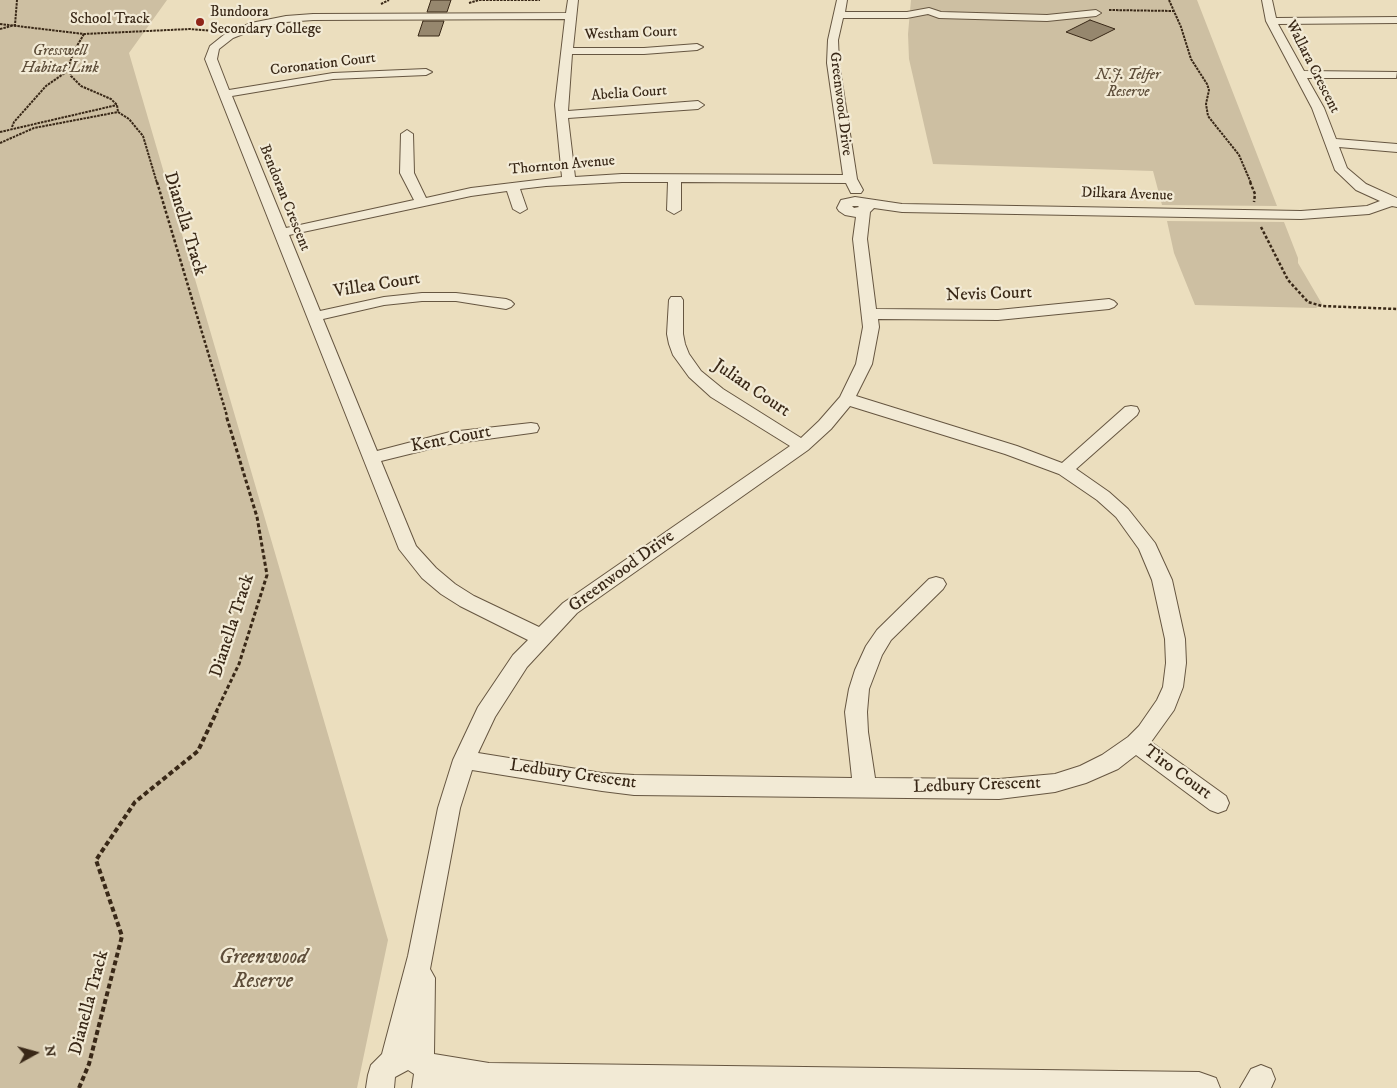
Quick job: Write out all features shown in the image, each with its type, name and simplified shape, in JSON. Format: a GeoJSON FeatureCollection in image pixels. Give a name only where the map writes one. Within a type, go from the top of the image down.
{"type":"FeatureCollection","features":[{"type":"Feature","properties":{"kind":"street"},"geometry":{"type":"LineString","coordinates":[[569,180],[561,115],[574,0]]}},
{"type":"Feature","properties":{"kind":"street","name":"Greenwood Drive"},"geometry":{"type":"LineString","coordinates":[[842,0],[832,55],[850,179],[847,207],[860,239]]}},
{"type":"Feature","properties":{"kind":"street","name":"Wallara Crescent"},"geometry":{"type":"LineString","coordinates":[[1267,0],[1271,21],[1318,108],[1340,170],[1360,187],[1390,200]]}},
{"type":"Feature","properties":{"kind":"street"},"geometry":{"type":"LineString","coordinates":[[838,15],[907,15],[936,19],[939,15],[1047,18],[1096,13]]}},
{"type":"Feature","properties":{"kind":"street","name":"Bendoran Crescent"},"geometry":{"type":"LineString","coordinates":[[541,637],[467,601],[448,589],[429,573],[408,548],[211,62],[214,48],[223,40],[236,32],[265,22],[313,17],[571,16]]}},
{"type":"Feature","properties":{"kind":"street"},"geometry":{"type":"LineString","coordinates":[[1271,21],[1397,20]]}},
{"type":"Feature","properties":{"kind":"street","name":"Westham Court"},"geometry":{"type":"LineString","coordinates":[[567,52],[697,47]]}},
{"type":"Feature","properties":{"kind":"street","name":"Coronation Court"},"geometry":{"type":"LineString","coordinates":[[225,94],[333,76],[426,72]]}},
{"type":"Feature","properties":{"kind":"street"},"geometry":{"type":"LineString","coordinates":[[1299,74],[1396,75]]}},
{"type":"Feature","properties":{"kind":"street","name":"Abelia Court"},"geometry":{"type":"LineString","coordinates":[[561,115],[698,105]]}},
{"type":"Feature","properties":{"kind":"street"},"geometry":{"type":"LineString","coordinates":[[407,134],[407,173],[422,202]]}},
{"type":"Feature","properties":{"kind":"street"},"geometry":{"type":"LineString","coordinates":[[1330,142],[1397,148]]}},
{"type":"Feature","properties":{"kind":"street"},"geometry":{"type":"LineString","coordinates":[[674,210],[675,178]]}},
{"type":"Feature","properties":{"kind":"street","name":"Thornton Avenue"},"geometry":{"type":"LineString","coordinates":[[281,233],[422,202],[512,186],[569,180],[675,178],[850,179]]}},
{"type":"Feature","properties":{"kind":"street","name":"Greenwood Drive"},"geometry":{"type":"LineString","coordinates":[[393,1062],[421,956],[444,832],[464,760],[478,729],[501,688],[520,661],[570,608],[802,446],[825,425],[847,399],[858,378],[866,359],[871,327],[860,239],[863,207],[850,179]]}},
{"type":"Feature","properties":{"kind":"street"},"geometry":{"type":"LineString","coordinates":[[512,186],[520,210]]}},
{"type":"Feature","properties":{"kind":"street","name":"Dilkara Avenue"},"geometry":{"type":"LineString","coordinates":[[847,207],[857,213],[863,207],[1259,214],[1350,212],[1378,208],[1390,200]]}},
{"type":"Feature","properties":{"kind":"street","name":"Villea Court"},"geometry":{"type":"LineString","coordinates":[[314,317],[370,303],[412,297],[456,297],[506,304]]}},
{"type":"Feature","properties":{"kind":"street","name":"Julian Court"},"geometry":{"type":"LineString","coordinates":[[676,300],[675,334],[677,344],[681,355],[695,374],[717,394],[802,446]]}},
{"type":"Feature","properties":{"kind":"street","name":"Nevis Court"},"geometry":{"type":"LineString","coordinates":[[870,314],[998,315],[1109,304]]}},
{"type":"Feature","properties":{"kind":"street","name":"Ledbury Crescent"},"geometry":{"type":"LineString","coordinates":[[464,760],[602,782],[634,784],[999,789],[1055,783],[1086,774],[1110,762],[1136,743],[1155,721],[1166,704],[1173,687],[1176,663],[1175,639],[1156,564],[1137,531],[1122,513],[1103,496],[1065,470],[1011,450],[847,399]]}},
{"type":"Feature","properties":{"kind":"street"},"geometry":{"type":"LineString","coordinates":[[1065,470],[1131,411]]}},
{"type":"Feature","properties":{"kind":"street","name":"Kent Court"},"geometry":{"type":"LineString","coordinates":[[371,458],[450,438],[531,428]]}},
{"type":"Feature","properties":{"kind":"street"},"geometry":{"type":"LineString","coordinates":[[865,788],[856,712],[859,689],[865,670],[873,652],[884,635],[936,584]]}},
{"type":"Feature","properties":{"kind":"street","name":"Tiro Court"},"geometry":{"type":"LineString","coordinates":[[1136,743],[1218,804]]}},
{"type":"Feature","properties":{"kind":"street","name":"Greenwood Drive"},"geometry":{"type":"LineString","coordinates":[[421,956],[424,1072]]}},
{"type":"Feature","properties":{"kind":"street"},"geometry":{"type":"LineString","coordinates":[[380,1088],[382,1075],[393,1062],[408,1057],[424,1072],[489,1076],[756,1084],[1189,1086],[1206,1088]]}},
{"type":"Feature","properties":{"kind":"street"},"geometry":{"type":"LineString","coordinates":[[448,1088],[489,1076]]}},
{"type":"Feature","properties":{"kind":"path"},"geometry":{"type":"LineString","coordinates":[[0,29],[15,26],[17,0]]}},
{"type":"Feature","properties":{"kind":"path"},"geometry":{"type":"LineString","coordinates":[[466,0],[467,3],[481,0],[540,0]]}},
{"type":"Feature","properties":{"kind":"path"},"geometry":{"type":"LineString","coordinates":[[1169,0],[1191,59],[1207,84],[1208,116],[1239,155],[1254,194],[1254,203],[1263,221],[1259,221],[1279,266],[1297,292],[1308,302],[1322,306],[1397,309]]}},
{"type":"Feature","properties":{"kind":"path"},"geometry":{"type":"LineString","coordinates":[[1096,13],[1117,9],[1174,11]]}},
{"type":"Feature","properties":{"kind":"path","name":"School Track"},"geometry":{"type":"LineString","coordinates":[[0,24],[84,34],[190,29],[217,32]]}},
{"type":"Feature","properties":{"kind":"path"},"geometry":{"type":"LineString","coordinates":[[0,143],[34,128],[118,112],[117,105],[111,99],[81,86],[71,76],[69,70],[74,51],[84,34]]}},
{"type":"Feature","properties":{"kind":"path"},"geometry":{"type":"LineString","coordinates":[[11,128],[14,122],[46,86],[69,70]]}},
{"type":"Feature","properties":{"kind":"path"},"geometry":{"type":"LineString","coordinates":[[0,132],[11,128],[86,114],[117,105]]}},
{"type":"Feature","properties":{"kind":"path","name":"Dianella Track"},"geometry":{"type":"LineString","coordinates":[[79,1088],[89,1064],[122,936],[96,860],[135,802],[198,751],[239,664],[267,575],[257,517],[144,136],[129,119],[118,112]]}},
{"type":"Feature","properties":{"kind":"green space"},"geometry":{"type":"Polygon","coordinates":[[[0,0],[167,0],[129,53],[388,940],[357,1088],[0,1088],[0,0]]]}},
{"type":"Feature","properties":{"kind":"green space","name":"N.J. Telfer Reserve"},"geometry":{"type":"Polygon","coordinates":[[[911,0],[1197,0],[1277,206],[1162,205],[1153,171],[933,164],[909,59],[908,34],[911,0]]]}},
{"type":"Feature","properties":{"kind":"green space"},"geometry":{"type":"Polygon","coordinates":[[[1167,221],[1284,222],[1298,258],[1298,263],[1322,304],[1316,308],[1195,305],[1174,253],[1167,221]]]}},
{"type":"Feature","properties":{"kind":"building"},"geometry":{"type":"Polygon","coordinates":[[[431,0],[451,0],[447,12],[427,12],[431,0]]]}},
{"type":"Feature","properties":{"kind":"building"},"geometry":{"type":"Polygon","coordinates":[[[1090,20],[1115,29],[1091,41],[1066,32],[1090,20]]]}},
{"type":"Feature","properties":{"kind":"building"},"geometry":{"type":"Polygon","coordinates":[[[423,21],[444,21],[439,36],[418,36],[423,21]]]}},
{"type":"Feature","properties":{"kind":"place","name":"Bundoora Secondary College"},"geometry":{"type":"Point","coordinates":[200,22]}},
{"type":"Feature","properties":{"kind":"park label","name":"Gresswell Habitat Link"},"geometry":{"type":"Point","coordinates":[60,60]}},
{"type":"Feature","properties":{"kind":"park label","name":"Greenwood Reserve"},"geometry":{"type":"Point","coordinates":[263,971]}}]}
